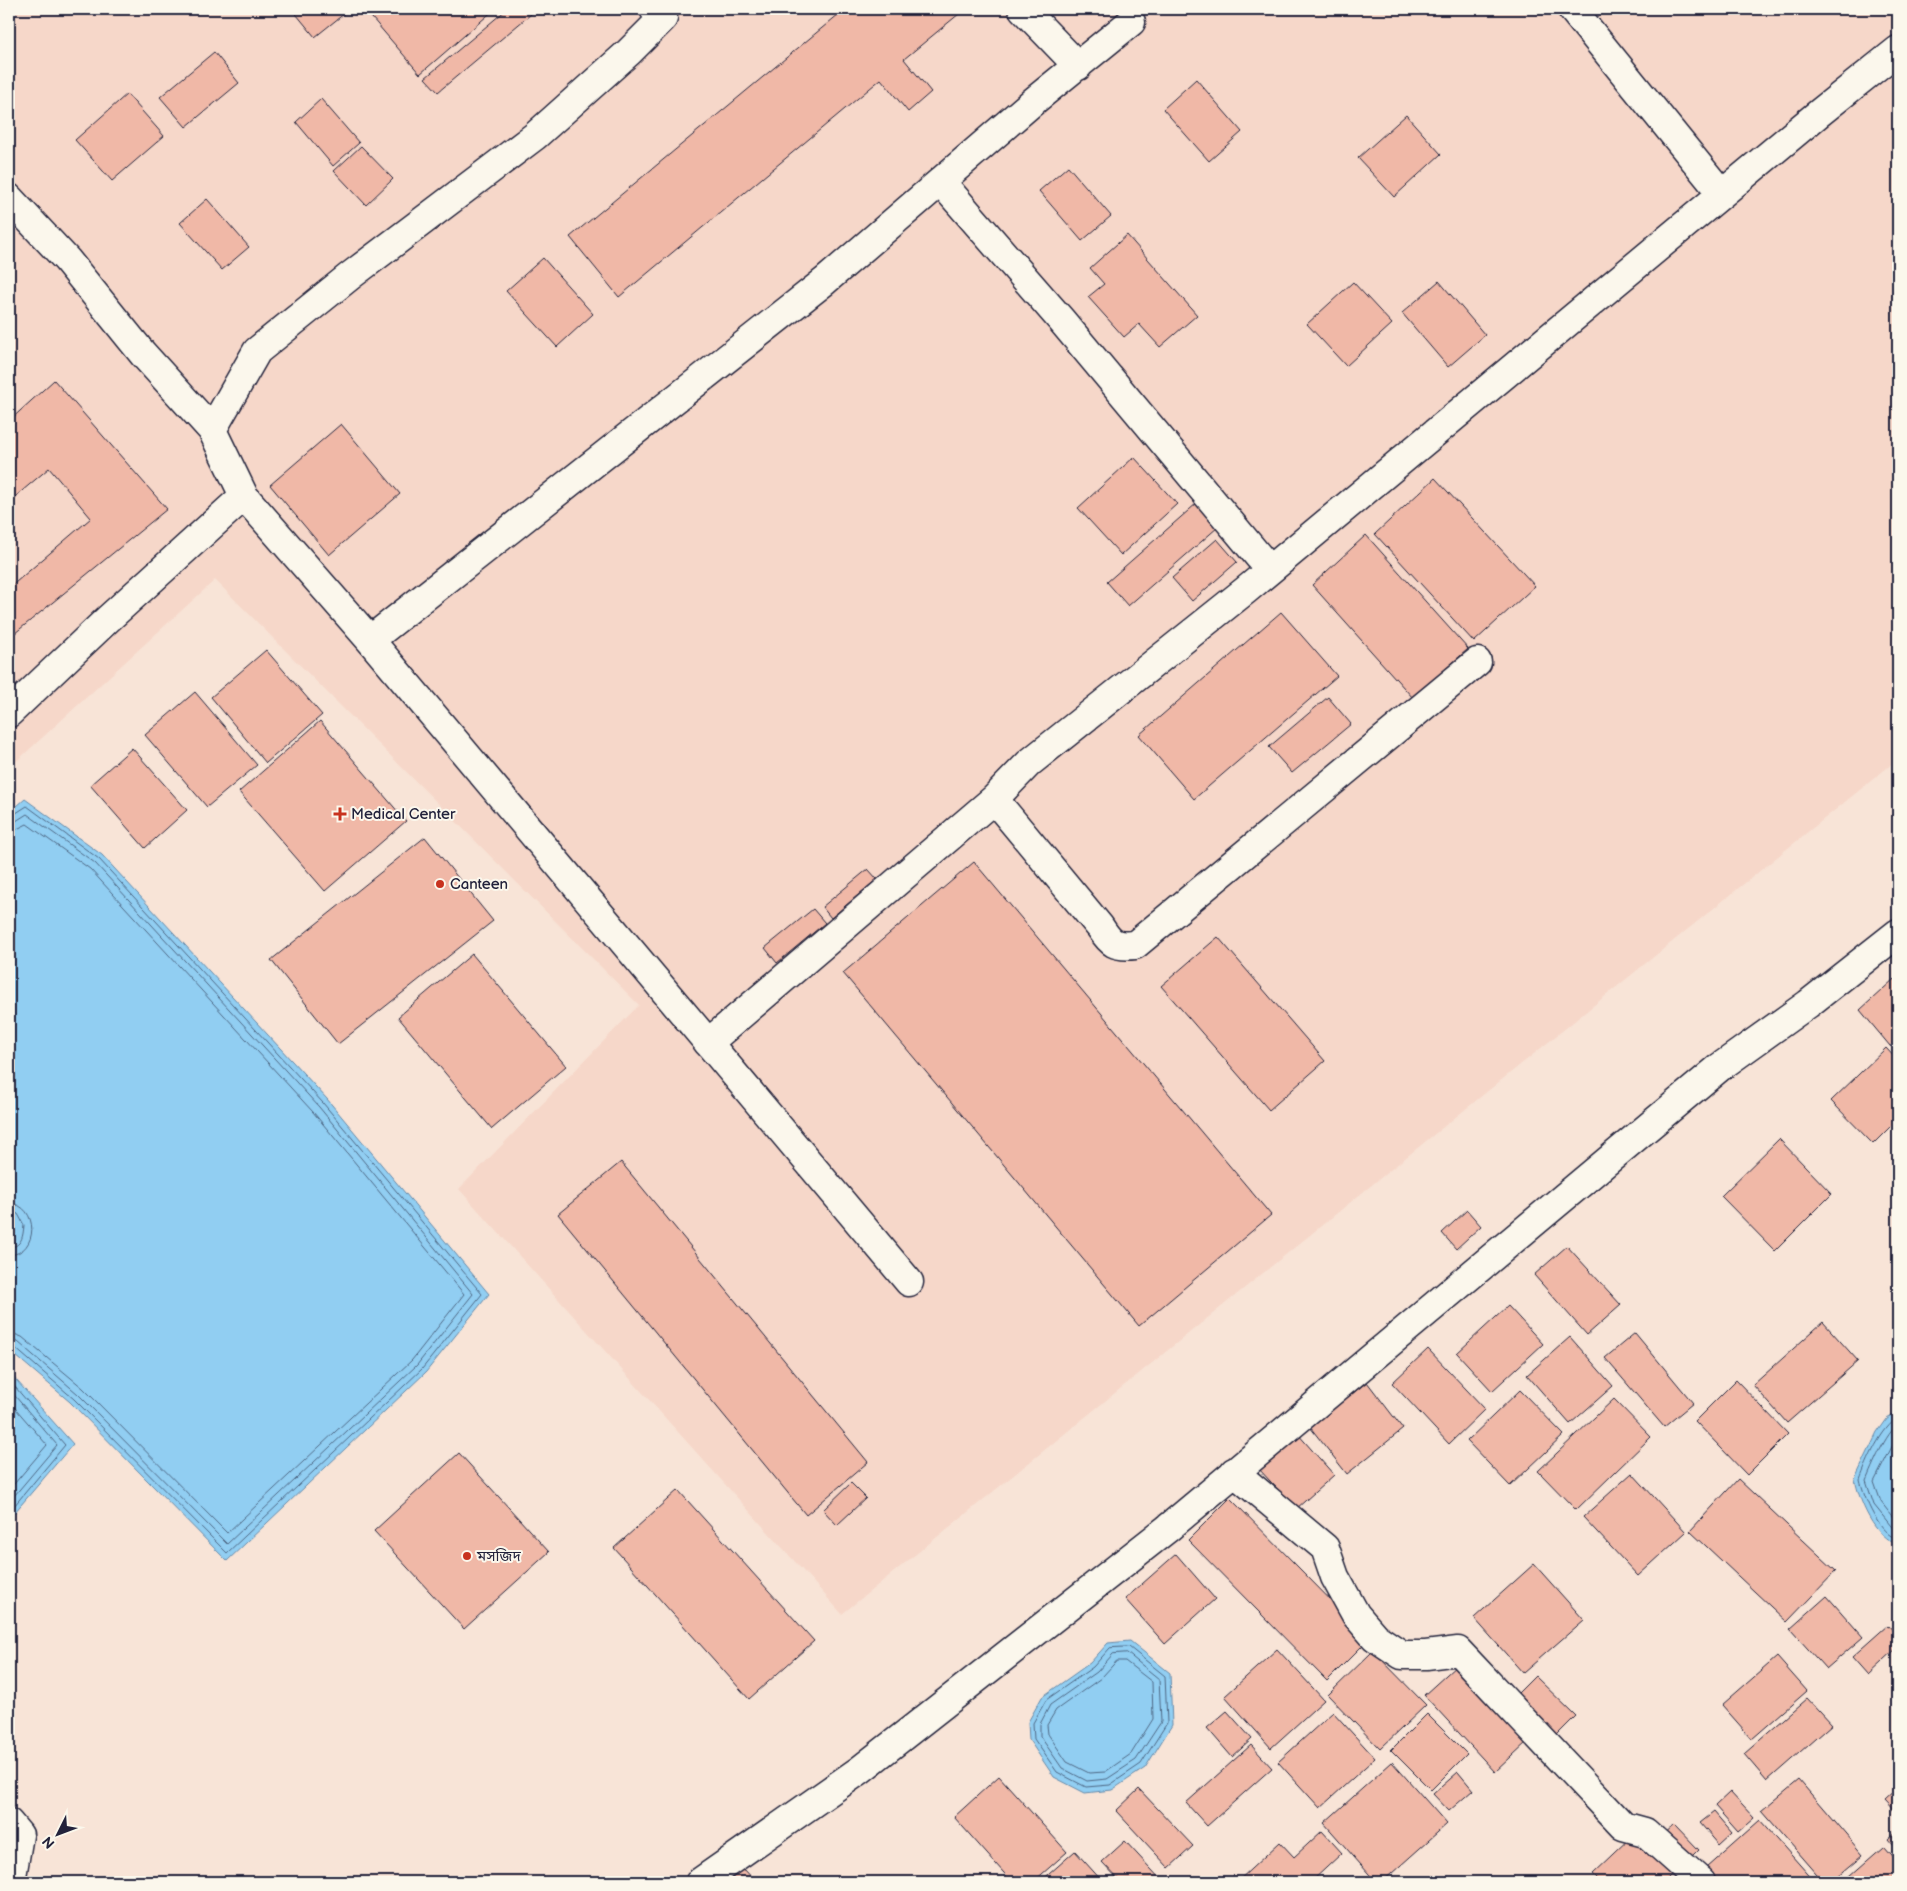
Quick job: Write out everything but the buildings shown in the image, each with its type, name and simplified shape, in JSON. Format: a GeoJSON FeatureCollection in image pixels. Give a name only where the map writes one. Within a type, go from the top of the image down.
{"type":"FeatureCollection","features":[{"type":"Feature","properties":{"kind":"street"},"geometry":{"type":"LineString","coordinates":[[1023,9],[1078,66]]}},
{"type":"Feature","properties":{"kind":"street"},"geometry":{"type":"LineString","coordinates":[[1572,9],[1722,194]]}},
{"type":"Feature","properties":{"kind":"street"},"geometry":{"type":"LineString","coordinates":[[212,430],[257,351],[350,276],[535,136],[629,52],[664,12]]}},
{"type":"Feature","properties":{"kind":"street"},"geometry":{"type":"LineString","coordinates":[[370,640],[825,281],[1035,100],[1131,22]]}},
{"type":"Feature","properties":{"kind":"street"},"geometry":{"type":"LineString","coordinates":[[708,1043],[994,799],[1029,763],[1270,570],[1898,50]]}},
{"type":"Feature","properties":{"kind":"street"},"geometry":{"type":"LineString","coordinates":[[941,182],[1062,321],[1270,570]]}},
{"type":"Feature","properties":{"kind":"street"},"geometry":{"type":"LineString","coordinates":[[9,198],[67,260],[143,354],[212,430],[244,496],[370,640],[910,1282]]}},
{"type":"Feature","properties":{"kind":"street"},"geometry":{"type":"LineString","coordinates":[[9,713],[108,619],[244,496]]}},
{"type":"Feature","properties":{"kind":"street"},"geometry":{"type":"LineString","coordinates":[[994,799],[1100,927],[1109,941],[1122,947],[1135,945],[1477,662]]}},
{"type":"Feature","properties":{"kind":"street"},"geometry":{"type":"LineString","coordinates":[[700,1882],[860,1770],[1159,1535],[1720,1067],[1808,1004],[1898,933]]}},
{"type":"Feature","properties":{"kind":"street"},"geometry":{"type":"LineString","coordinates":[[1234,1472],[1325,1548],[1335,1577],[1356,1615],[1376,1637],[1402,1655],[1426,1655],[1458,1651],[1623,1826],[1644,1832],[1701,1882]]}},
{"type":"Feature","properties":{"kind":"street"},"geometry":{"type":"LineString","coordinates":[[9,1823],[20,1835],[10,1882]]}},
{"type":"Feature","properties":{"kind":"shaded area"},"geometry":{"type":"Polygon","coordinates":[[[9,9],[1898,9],[1898,759],[842,1614],[459,1189],[639,1005],[215,580],[9,768],[9,9]]]}},
{"type":"Feature","properties":{"kind":"water"},"geometry":{"type":"Polygon","coordinates":[[[25,799],[102,855],[327,1099],[489,1294],[426,1372],[227,1561],[70,1402],[9,1350],[9,1247],[13,1225],[9,1220],[9,813],[25,799]]]}},
{"type":"Feature","properties":{"kind":"water"},"geometry":{"type":"Polygon","coordinates":[[[9,1372],[73,1444],[9,1519],[9,1372]]]}},
{"type":"Feature","properties":{"kind":"water"},"geometry":{"type":"Polygon","coordinates":[[[1898,1412],[1898,1544],[1882,1535],[1869,1518],[1860,1498],[1855,1479],[1877,1433],[1887,1419],[1898,1412]]]}},
{"type":"Feature","properties":{"kind":"water"},"geometry":{"type":"Polygon","coordinates":[[[1130,1641],[1170,1673],[1172,1725],[1145,1768],[1112,1790],[1085,1793],[1054,1777],[1029,1740],[1028,1722],[1042,1697],[1090,1663],[1108,1643],[1130,1641]]]}},
{"type":"Feature","properties":{"kind":"place","name":"Medical Center"},"geometry":{"type":"Point","coordinates":[340,814]}},
{"type":"Feature","properties":{"kind":"place","name":"Canteen"},"geometry":{"type":"Point","coordinates":[440,884]}},
{"type":"Feature","properties":{"kind":"place","name":"মসজিদ"},"geometry":{"type":"Point","coordinates":[467,1556]}}]}
